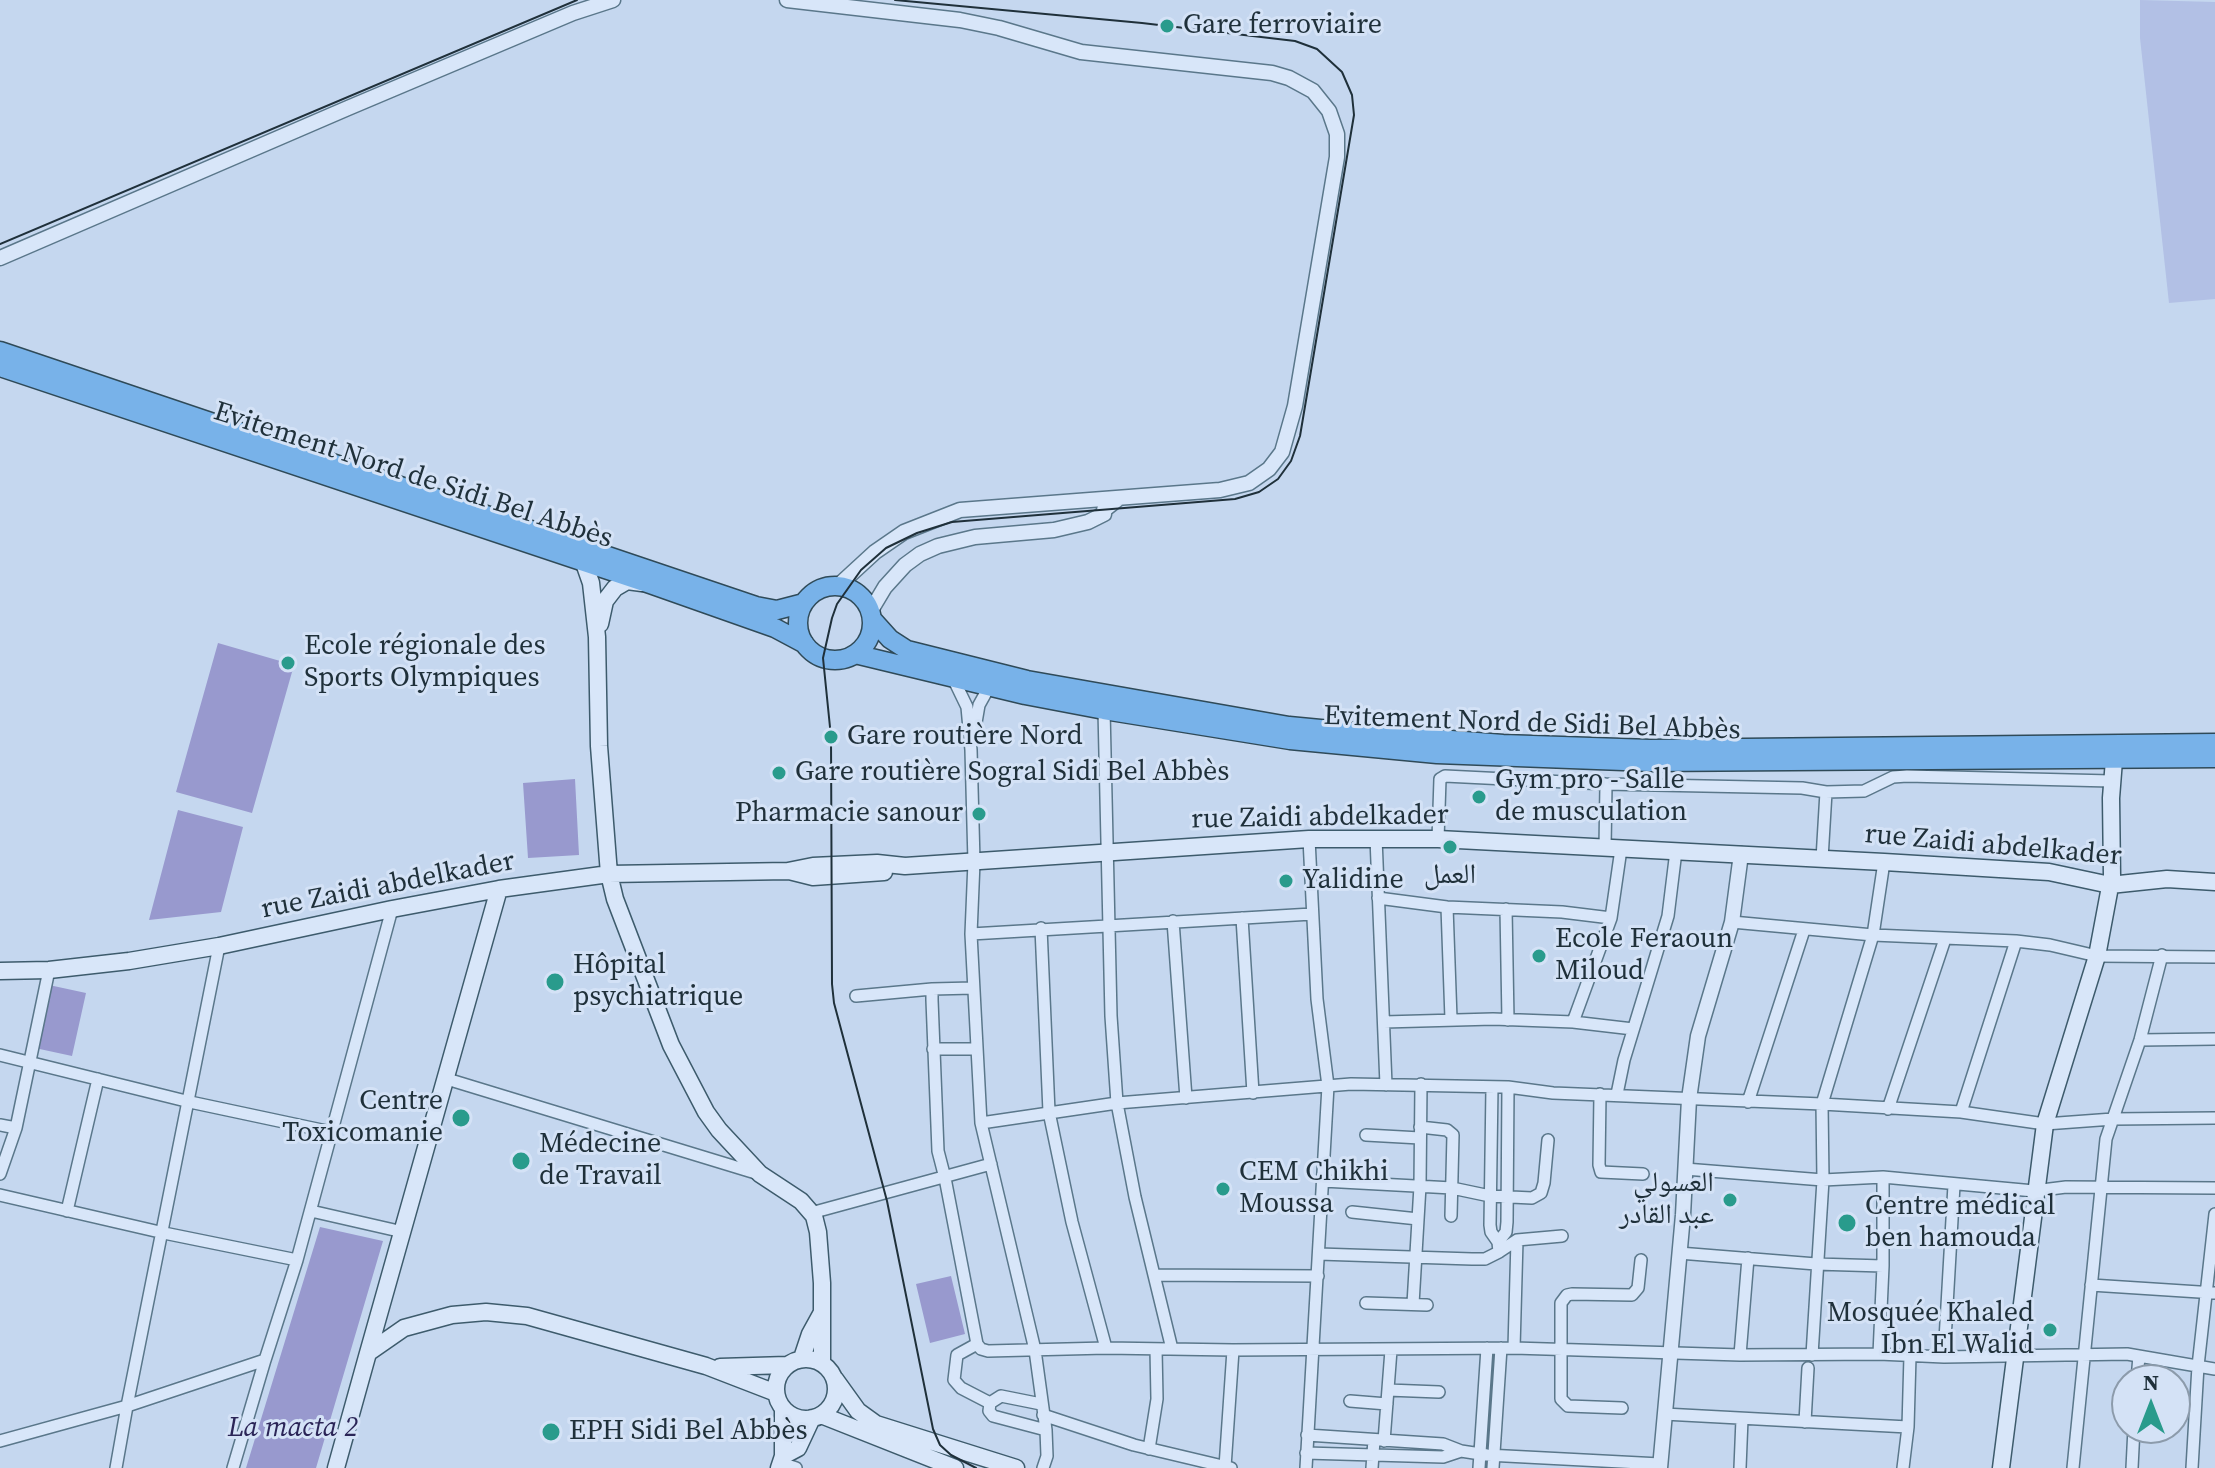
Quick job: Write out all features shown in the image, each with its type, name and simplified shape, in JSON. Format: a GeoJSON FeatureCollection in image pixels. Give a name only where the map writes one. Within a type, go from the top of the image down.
{"type":"FeatureCollection","features":[{"type":"Feature","properties":{"kind":"highway","name":"Evitement Nord de Sidi Bel Abbès"},"geometry":{"type":"LineString","coordinates":[[0,351],[756,606],[777,610],[804,603]]}},
{"type":"Feature","properties":{"kind":"highway","name":"Evitement Nord de Sidi Bel Abbès"},"geometry":{"type":"LineString","coordinates":[[0,367],[650,584],[775,628],[805,644]]}},
{"type":"Feature","properties":{"kind":"highway"},"geometry":{"type":"LineString","coordinates":[[838,586],[860,595],[871,616],[868,639],[855,654],[837,660],[816,655],[805,644],[798,619],[804,603],[813,593],[838,586]]}},
{"type":"Feature","properties":{"kind":"highway","name":"Evitement Nord de Sidi Bel Abbès"},"geometry":{"type":"LineString","coordinates":[[871,616],[890,639],[907,650],[1027,680],[1289,726],[1359,733],[1477,742],[1650,749],[2215,743]]}},
{"type":"Feature","properties":{"kind":"highway","name":"Evitement Nord de Sidi Bel Abbès"},"geometry":{"type":"LineString","coordinates":[[855,654],[989,687],[1104,710],[1317,743],[1437,754],[1618,761],[2215,758]]}},
{"type":"Feature","properties":{"kind":"main road"},"geometry":{"type":"LineString","coordinates":[[584,563],[591,583],[597,637],[599,746],[609,874],[615,899],[678,1060],[719,1130],[760,1174],[801,1201],[811,1213],[818,1232],[822,1362],[858,1411],[876,1424],[1016,1468]]}},
{"type":"Feature","properties":{"kind":"main road"},"geometry":{"type":"LineString","coordinates":[[597,637],[603,607],[610,593],[627,581],[650,584]]}},
{"type":"Feature","properties":{"kind":"main road"},"geometry":{"type":"LineString","coordinates":[[2001,1468],[2034,1191],[2045,1124],[2097,956],[2110,885],[2114,760]]}},
{"type":"Feature","properties":{"kind":"main road","name":"rue Zaidi abdelkader"},"geometry":{"type":"LineString","coordinates":[[0,971],[49,970],[129,961],[219,946],[499,889],[609,874],[788,871],[806,877],[835,877],[881,873],[905,866],[1309,839],[1438,839],[1884,862],[2049,872],[2110,885],[2167,879],[2215,882]]}},
{"type":"Feature","properties":{"kind":"main road"},"geometry":{"type":"LineString","coordinates":[[336,1468],[499,889]]}},
{"type":"Feature","properties":{"kind":"main road"},"geometry":{"type":"LineString","coordinates":[[368,1353],[390,1335],[412,1325],[452,1315],[486,1312],[527,1316],[706,1366],[779,1401],[796,1417],[816,1417],[955,1468]]}},
{"type":"Feature","properties":{"kind":"main road"},"geometry":{"type":"LineString","coordinates":[[785,1464],[778,1377],[794,1362],[821,1314]]}},
{"type":"Feature","properties":{"kind":"main road"},"geometry":{"type":"LineString","coordinates":[[706,1366],[822,1362]]}},
{"type":"Feature","properties":{"kind":"main road"},"geometry":{"type":"LineString","coordinates":[[785,1464],[816,1417],[834,1400],[835,1379]]}},
{"type":"Feature","properties":{"kind":"street"},"geometry":{"type":"LineString","coordinates":[[0,258],[573,13],[613,0]]}},
{"type":"Feature","properties":{"kind":"street"},"geometry":{"type":"LineString","coordinates":[[787,0],[960,20],[1081,52],[1272,73],[1303,85],[1322,99],[1337,134],[1337,157],[1295,406],[1282,452],[1260,477],[1236,487],[1119,499],[974,507],[943,515],[887,543],[838,586]]}},
{"type":"Feature","properties":{"kind":"street"},"geometry":{"type":"LineString","coordinates":[[871,616],[885,587],[905,565],[938,546],[975,537],[1054,530],[1088,522],[1104,514],[1104,510],[1119,499]]}},
{"type":"Feature","properties":{"kind":"street"},"geometry":{"type":"LineString","coordinates":[[1085,500],[1088,522]]}},
{"type":"Feature","properties":{"kind":"street"},"geometry":{"type":"LineString","coordinates":[[953,678],[967,707],[971,750],[974,862],[971,934],[981,1123],[1035,1350],[1046,1430],[1047,1456],[1043,1468]]}},
{"type":"Feature","properties":{"kind":"street"},"geometry":{"type":"LineString","coordinates":[[971,750],[979,705],[989,687]]}},
{"type":"Feature","properties":{"kind":"street"},"geometry":{"type":"LineString","coordinates":[[1104,710],[1111,1016],[1117,1103],[1172,1349]]}},
{"type":"Feature","properties":{"kind":"street"},"geometry":{"type":"LineString","coordinates":[[1573,1022],[1611,918],[1612,784],[1618,761]]}},
{"type":"Feature","properties":{"kind":"street"},"geometry":{"type":"LineString","coordinates":[[1438,839],[1440,779],[1445,776],[1802,788],[1826,792],[1864,791],[1893,777],[1907,776],[2111,781]]}},
{"type":"Feature","properties":{"kind":"street"},"geometry":{"type":"LineString","coordinates":[[1822,859],[1826,792]]}},
{"type":"Feature","properties":{"kind":"street"},"geometry":{"type":"LineString","coordinates":[[1376,838],[1386,1085]]}},
{"type":"Feature","properties":{"kind":"street"},"geometry":{"type":"LineString","coordinates":[[1306,1468],[1328,1086],[1317,999],[1309,839]]}},
{"type":"Feature","properties":{"kind":"street"},"geometry":{"type":"LineString","coordinates":[[1617,1094],[1633,1029],[1668,916],[1676,851]]}},
{"type":"Feature","properties":{"kind":"street"},"geometry":{"type":"LineString","coordinates":[[1307,1435],[1443,1444],[1479,1454],[1660,1466],[1689,1099],[1698,1036],[1732,922],[1741,854]]}},
{"type":"Feature","properties":{"kind":"street"},"geometry":{"type":"LineString","coordinates":[[1812,1355],[1823,1180],[1822,1104],[1873,935],[1884,862]]}},
{"type":"Feature","properties":{"kind":"street"},"geometry":{"type":"LineString","coordinates":[[1378,898],[1447,907],[1611,918]]}},
{"type":"Feature","properties":{"kind":"street"},"geometry":{"type":"LineString","coordinates":[[1447,907],[1451,1019]]}},
{"type":"Feature","properties":{"kind":"street"},"geometry":{"type":"LineString","coordinates":[[233,1468],[311,1211],[392,909]]}},
{"type":"Feature","properties":{"kind":"street"},"geometry":{"type":"LineString","coordinates":[[1506,909],[1508,1020]]}},
{"type":"Feature","properties":{"kind":"street"},"geometry":{"type":"LineString","coordinates":[[971,934],[1312,914]]}},
{"type":"Feature","properties":{"kind":"street"},"geometry":{"type":"LineString","coordinates":[[1242,918],[1253,1093]]}},
{"type":"Feature","properties":{"kind":"street"},"geometry":{"type":"LineString","coordinates":[[1173,921],[1186,1098]]}},
{"type":"Feature","properties":{"kind":"street"},"geometry":{"type":"LineString","coordinates":[[1732,922],[1873,935],[2016,941],[2097,956],[2215,957]]}},
{"type":"Feature","properties":{"kind":"street"},"geometry":{"type":"LineString","coordinates":[[1041,928],[1049,1112],[1072,1222],[1106,1348]]}},
{"type":"Feature","properties":{"kind":"street"},"geometry":{"type":"LineString","coordinates":[[1748,1102],[1804,930]]}},
{"type":"Feature","properties":{"kind":"street"},"geometry":{"type":"LineString","coordinates":[[1888,1109],[1945,939]]}},
{"type":"Feature","properties":{"kind":"street"},"geometry":{"type":"LineString","coordinates":[[1961,1112],[2016,941]]}},
{"type":"Feature","properties":{"kind":"street"},"geometry":{"type":"LineString","coordinates":[[116,1468],[219,946]]}},
{"type":"Feature","properties":{"kind":"street"},"geometry":{"type":"LineString","coordinates":[[2073,1468],[2106,1139],[2140,1040],[2162,955]]}},
{"type":"Feature","properties":{"kind":"street"},"geometry":{"type":"LineString","coordinates":[[0,1174],[16,1128],[49,970]]}},
{"type":"Feature","properties":{"kind":"street"},"geometry":{"type":"LineString","coordinates":[[856,996],[973,988]]}},
{"type":"Feature","properties":{"kind":"street"},"geometry":{"type":"LineString","coordinates":[[932,989],[938,1151],[977,1344],[988,1351],[1514,1348],[1740,1355],[2139,1356],[2215,1369]]}},
{"type":"Feature","properties":{"kind":"street"},"geometry":{"type":"LineString","coordinates":[[1384,1022],[1508,1020],[1573,1022],[1633,1029]]}},
{"type":"Feature","properties":{"kind":"street"},"geometry":{"type":"LineString","coordinates":[[2140,1040],[2215,1039]]}},
{"type":"Feature","properties":{"kind":"street"},"geometry":{"type":"LineString","coordinates":[[933,1049],[977,1049]]}},
{"type":"Feature","properties":{"kind":"street"},"geometry":{"type":"LineString","coordinates":[[0,1055],[190,1102],[331,1132]]}},
{"type":"Feature","properties":{"kind":"street"},"geometry":{"type":"LineString","coordinates":[[67,1211],[98,1079]]}},
{"type":"Feature","properties":{"kind":"street"},"geometry":{"type":"LineString","coordinates":[[447,1079],[760,1174]]}},
{"type":"Feature","properties":{"kind":"street"},"geometry":{"type":"LineString","coordinates":[[981,1123],[1117,1103],[1328,1086],[1421,1084],[1961,1112],[2045,1124],[2113,1119],[2215,1118]]}},
{"type":"Feature","properties":{"kind":"street"},"geometry":{"type":"LineString","coordinates":[[1413,1304],[1420,1186],[1421,1084]]}},
{"type":"Feature","properties":{"kind":"street"},"geometry":{"type":"LineString","coordinates":[[1492,1087],[1491,1232],[1499,1247]]}},
{"type":"Feature","properties":{"kind":"street"},"geometry":{"type":"LineString","coordinates":[[1499,1247],[1506,1232],[1508,1087]]}},
{"type":"Feature","properties":{"kind":"street"},"geometry":{"type":"LineString","coordinates":[[1600,1094],[1601,1172],[1643,1174]]}},
{"type":"Feature","properties":{"kind":"street"},"geometry":{"type":"LineString","coordinates":[[0,1125],[16,1128]]}},
{"type":"Feature","properties":{"kind":"street"},"geometry":{"type":"LineString","coordinates":[[1366,1135],[1451,1132],[1451,1216]]}},
{"type":"Feature","properties":{"kind":"street"},"geometry":{"type":"LineString","coordinates":[[1323,1181],[1452,1188],[1490,1196],[1532,1198],[1541,1193],[1548,1140]]}},
{"type":"Feature","properties":{"kind":"street"},"geometry":{"type":"LineString","coordinates":[[811,1213],[991,1164]]}},
{"type":"Feature","properties":{"kind":"street"},"geometry":{"type":"LineString","coordinates":[[1685,1169],[1823,1180],[1883,1177],[2034,1191],[2066,1187],[2215,1188]]}},
{"type":"Feature","properties":{"kind":"street"},"geometry":{"type":"LineString","coordinates":[[1879,1354],[1883,1177]]}},
{"type":"Feature","properties":{"kind":"street"},"geometry":{"type":"LineString","coordinates":[[1944,1357],[1954,1185]]}},
{"type":"Feature","properties":{"kind":"street"},"geometry":{"type":"LineString","coordinates":[[0,1195],[297,1260]]}},
{"type":"Feature","properties":{"kind":"street"},"geometry":{"type":"LineString","coordinates":[[311,1211],[403,1232]]}},
{"type":"Feature","properties":{"kind":"street"},"geometry":{"type":"LineString","coordinates":[[1352,1212],[1418,1219]]}},
{"type":"Feature","properties":{"kind":"street"},"geometry":{"type":"LineString","coordinates":[[2192,1468],[2198,1366],[2210,1292],[2215,1214]]}},
{"type":"Feature","properties":{"kind":"street"},"geometry":{"type":"LineString","coordinates":[[1319,1254],[1485,1259],[1499,1247],[1517,1240],[1562,1236]]}},
{"type":"Feature","properties":{"kind":"street"},"geometry":{"type":"LineString","coordinates":[[1514,1348],[1517,1240]]}},
{"type":"Feature","properties":{"kind":"street"},"geometry":{"type":"LineString","coordinates":[[1679,1253],[1883,1266]]}},
{"type":"Feature","properties":{"kind":"street"},"geometry":{"type":"LineString","coordinates":[[1740,1355],[1748,1258]]}},
{"type":"Feature","properties":{"kind":"street"},"geometry":{"type":"LineString","coordinates":[[1622,1408],[1564,1404],[1561,1399],[1561,1303],[1572,1294],[1632,1295],[1638,1288],[1641,1260]]}},
{"type":"Feature","properties":{"kind":"street"},"geometry":{"type":"LineString","coordinates":[[1154,1275],[1318,1276]]}},
{"type":"Feature","properties":{"kind":"street"},"geometry":{"type":"LineString","coordinates":[[2091,1285],[2210,1292]]}},
{"type":"Feature","properties":{"kind":"street"},"geometry":{"type":"LineString","coordinates":[[1366,1303],[1427,1305]]}},
{"type":"Feature","properties":{"kind":"street"},"geometry":{"type":"LineString","coordinates":[[977,1344],[957,1355],[954,1380],[961,1388],[990,1403]]}},
{"type":"Feature","properties":{"kind":"street"},"geometry":{"type":"LineString","coordinates":[[1479,1468],[1487,1348]]}},
{"type":"Feature","properties":{"kind":"street"},"geometry":{"type":"LineString","coordinates":[[1493,1468],[1501,1348]]}},
{"type":"Feature","properties":{"kind":"street"},"geometry":{"type":"LineString","coordinates":[[1149,1449],[1157,1399],[1156,1349]]}},
{"type":"Feature","properties":{"kind":"street"},"geometry":{"type":"LineString","coordinates":[[990,1403],[1001,1396],[1149,1449],[1228,1467],[1233,1350]]}},
{"type":"Feature","properties":{"kind":"street"},"geometry":{"type":"LineString","coordinates":[[1372,1462],[1387,1404],[1391,1350]]}},
{"type":"Feature","properties":{"kind":"street"},"geometry":{"type":"LineString","coordinates":[[1903,1468],[1908,1427],[1910,1356]]}},
{"type":"Feature","properties":{"kind":"street"},"geometry":{"type":"LineString","coordinates":[[2138,1364],[2139,1356]]}},
{"type":"Feature","properties":{"kind":"street"},"geometry":{"type":"LineString","coordinates":[[0,1441],[127,1406],[265,1360]]}},
{"type":"Feature","properties":{"kind":"street"},"geometry":{"type":"LineString","coordinates":[[1805,1422],[1808,1368]]}},
{"type":"Feature","properties":{"kind":"street"},"geometry":{"type":"LineString","coordinates":[[1388,1390],[1439,1392]]}},
{"type":"Feature","properties":{"kind":"street"},"geometry":{"type":"LineString","coordinates":[[1350,1401],[1387,1404]]}},
{"type":"Feature","properties":{"kind":"street"},"geometry":{"type":"LineString","coordinates":[[990,1403],[989,1411],[993,1416],[1046,1430]]}},
{"type":"Feature","properties":{"kind":"street"},"geometry":{"type":"LineString","coordinates":[[1664,1414],[1908,1427]]}},
{"type":"Feature","properties":{"kind":"street"},"geometry":{"type":"LineString","coordinates":[[1740,1468],[1742,1419]]}},
{"type":"Feature","properties":{"kind":"street"},"geometry":{"type":"LineString","coordinates":[[2132,1468],[2133,1444]]}},
{"type":"Feature","properties":{"kind":"street"},"geometry":{"type":"LineString","coordinates":[[1306,1453],[1372,1462],[1443,1457],[1461,1451]]}},
{"type":"Feature","properties":{"kind":"shaded area"},"geometry":{"type":"Polygon","coordinates":[[[2140,0],[2215,2],[2215,299],[2169,303],[2140,38],[2140,0]]]}},
{"type":"Feature","properties":{"kind":"green space"},"geometry":{"type":"Polygon","coordinates":[[[218,643],[294,665],[252,813],[176,792],[218,643]]]}},
{"type":"Feature","properties":{"kind":"green space"},"geometry":{"type":"Polygon","coordinates":[[[575,779],[579,855],[528,858],[523,783],[575,779]]]}},
{"type":"Feature","properties":{"kind":"green space"},"geometry":{"type":"Polygon","coordinates":[[[178,810],[243,827],[221,912],[149,920],[178,810]]]}},
{"type":"Feature","properties":{"kind":"green space"},"geometry":{"type":"Polygon","coordinates":[[[49,985],[86,993],[72,1056],[35,1048],[49,985]]]}},
{"type":"Feature","properties":{"kind":"green space","name":"La macta 2"},"geometry":{"type":"Polygon","coordinates":[[[320,1227],[383,1241],[316,1468],[246,1468],[320,1227]]]}},
{"type":"Feature","properties":{"kind":"green space"},"geometry":{"type":"Polygon","coordinates":[[[951,1276],[965,1334],[930,1343],[916,1284],[951,1276]]]}},
{"type":"Feature","properties":{"kind":"tram line"},"geometry":{"type":"LineString","coordinates":[[0,244],[577,0]]}},
{"type":"Feature","properties":{"kind":"tram line"},"geometry":{"type":"LineString","coordinates":[[895,0],[1295,41],[1317,49],[1342,72],[1352,95],[1354,115],[1300,436],[1291,461],[1278,479],[1259,492],[1235,499],[952,522],[917,533],[886,548],[861,570],[837,604],[832,618],[823,658],[831,737],[834,1003],[887,1201],[933,1429],[940,1445],[951,1455],[976,1468]]}},
{"type":"Feature","properties":{"kind":"place","name":"Gare ferroviaire"},"geometry":{"type":"Point","coordinates":[1167,26]}},
{"type":"Feature","properties":{"kind":"place","name":"Ecole régionale des Sports Olympiques"},"geometry":{"type":"Point","coordinates":[288,663]}},
{"type":"Feature","properties":{"kind":"place","name":"Gare routière Nord"},"geometry":{"type":"Point","coordinates":[831,737]}},
{"type":"Feature","properties":{"kind":"place","name":"Gare routière Sogral Sidi Bel Abbès"},"geometry":{"type":"Point","coordinates":[779,773]}},
{"type":"Feature","properties":{"kind":"place","name":"Gym pro - Salle de musculation"},"geometry":{"type":"Point","coordinates":[1479,797]}},
{"type":"Feature","properties":{"kind":"place","name":"Pharmacie sanour"},"geometry":{"type":"Point","coordinates":[979,814]}},
{"type":"Feature","properties":{"kind":"place","name":"العمل"},"geometry":{"type":"Point","coordinates":[1450,847]}},
{"type":"Feature","properties":{"kind":"place","name":"Yalidine"},"geometry":{"type":"Point","coordinates":[1286,881]}},
{"type":"Feature","properties":{"kind":"place","name":"Ecole Feraoun Miloud"},"geometry":{"type":"Point","coordinates":[1539,956]}},
{"type":"Feature","properties":{"kind":"place","name":"Hôpital psychiatrique"},"geometry":{"type":"Point","coordinates":[555,982]}},
{"type":"Feature","properties":{"kind":"place","name":"Centre Toxicomanie"},"geometry":{"type":"Point","coordinates":[461,1118]}},
{"type":"Feature","properties":{"kind":"place","name":"Médecine de Travail"},"geometry":{"type":"Point","coordinates":[521,1161]}},
{"type":"Feature","properties":{"kind":"place","name":"CEM Chikhi Moussa"},"geometry":{"type":"Point","coordinates":[1223,1189]}},
{"type":"Feature","properties":{"kind":"place","name":"العسولي عبد القادر"},"geometry":{"type":"Point","coordinates":[1730,1200]}},
{"type":"Feature","properties":{"kind":"place","name":"Centre médical ben hamouda"},"geometry":{"type":"Point","coordinates":[1847,1223]}},
{"type":"Feature","properties":{"kind":"place","name":"Mosquée Khaled Ibn El Walid"},"geometry":{"type":"Point","coordinates":[2050,1330]}},
{"type":"Feature","properties":{"kind":"place","name":"EPH Sidi Bel Abbès"},"geometry":{"type":"Point","coordinates":[551,1432]}}]}
